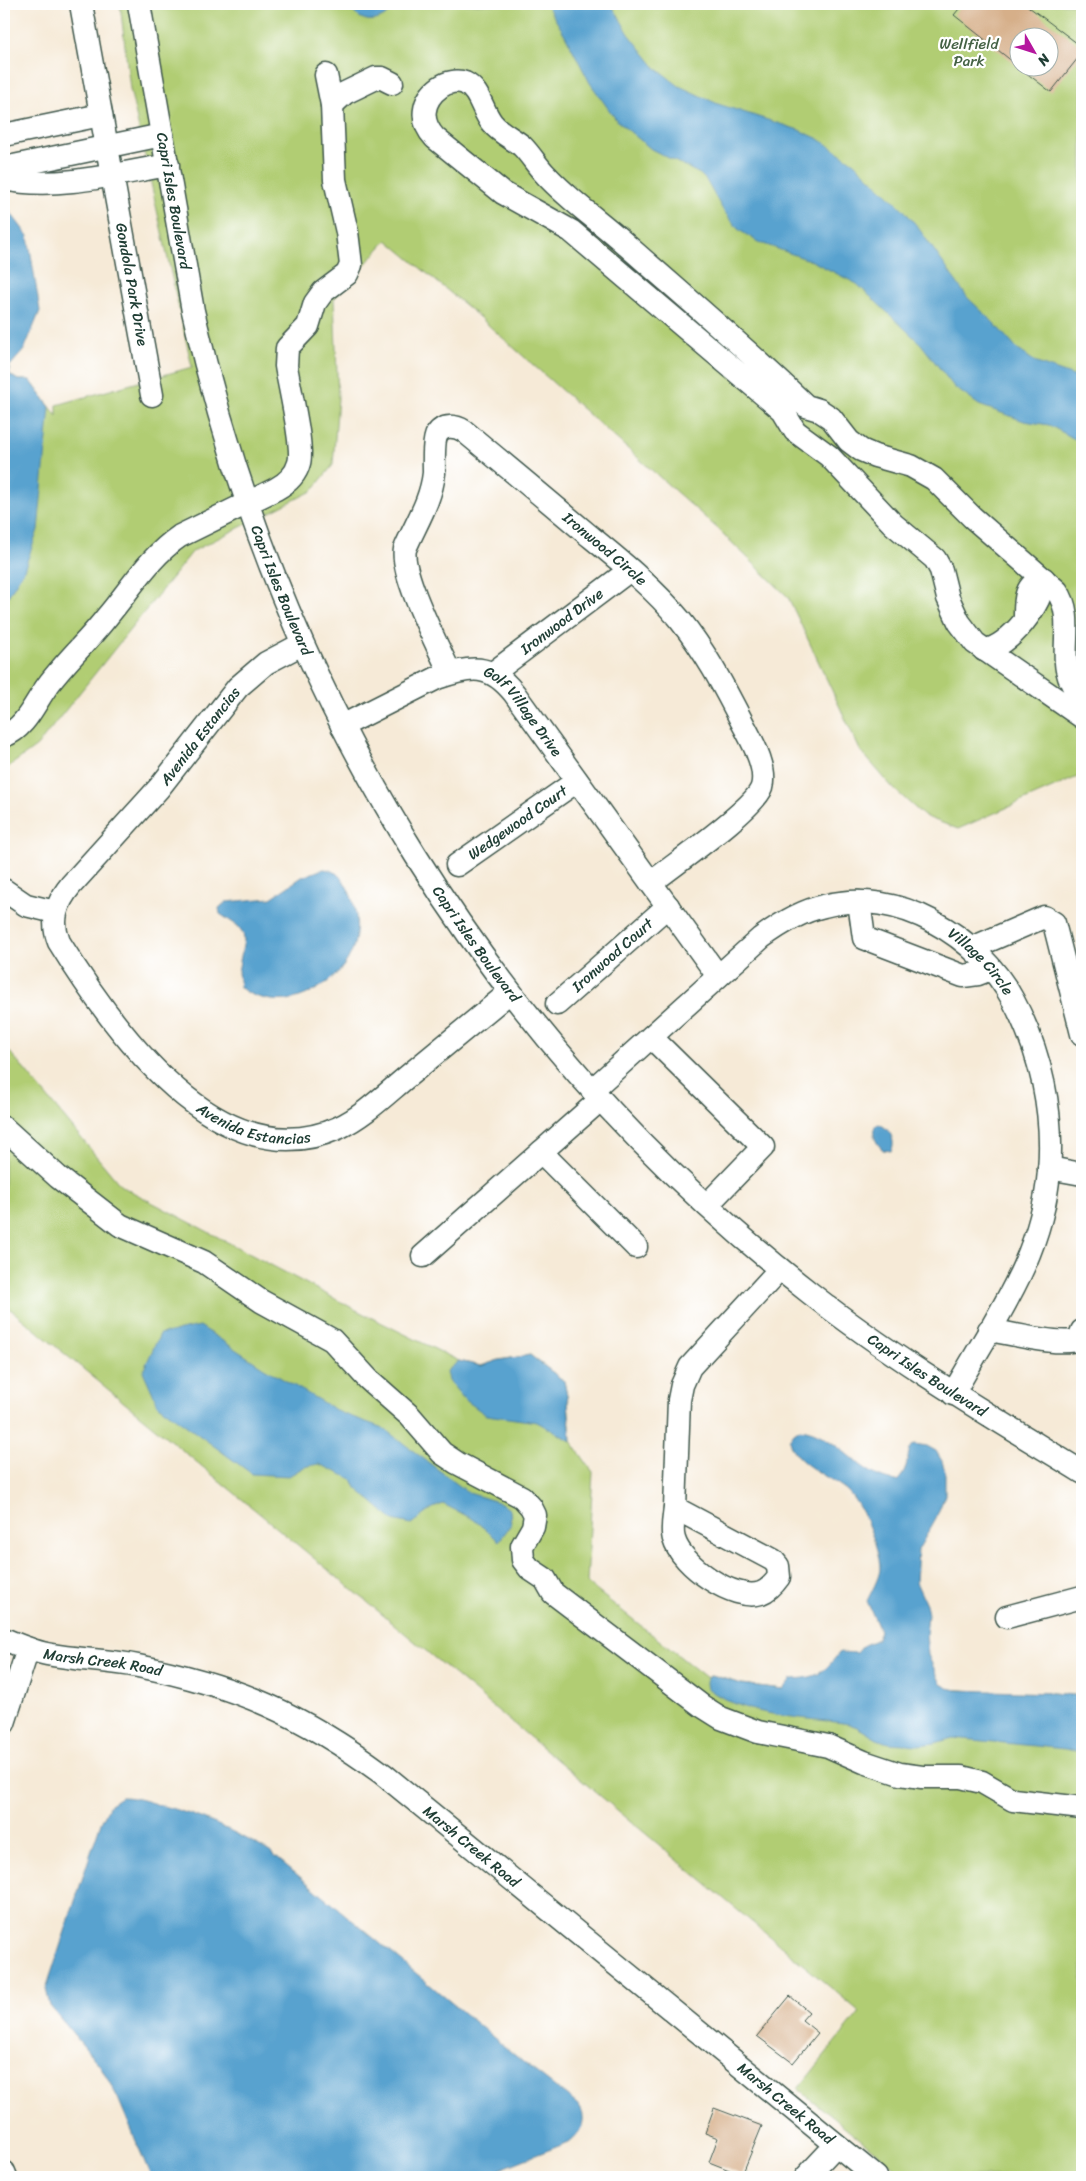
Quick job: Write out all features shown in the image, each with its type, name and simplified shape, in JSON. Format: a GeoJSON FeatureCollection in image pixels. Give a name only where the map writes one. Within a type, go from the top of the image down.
{"type":"FeatureCollection","features":[{"type":"Feature","properties":{"kind":"street","name":"Gondola Park Drive"},"geometry":{"type":"LineString","coordinates":[[81,4],[152,394]]}},
{"type":"Feature","properties":{"kind":"street","name":"Capri Isles Boulevard"},"geometry":{"type":"LineString","coordinates":[[139,4],[193,311],[204,362],[248,504],[302,644],[342,726],[380,797],[418,861],[458,922],[552,1045],[596,1095],[707,1205],[780,1269],[857,1329],[953,1394],[1082,1472]]}},
{"type":"Feature","properties":{"kind":"street"},"geometry":{"type":"LineString","coordinates":[[4,736],[21,724],[52,679],[105,620],[125,592],[158,553],[180,536],[248,504],[282,485],[297,469],[300,452],[286,366],[286,352],[289,344],[308,326],[313,305],[319,295],[347,274],[351,265],[347,232],[334,180],[332,105],[326,75]]}},
{"type":"Feature","properties":{"kind":"street"},"geometry":{"type":"LineString","coordinates":[[332,105],[345,92],[376,78],[382,78],[392,83]]}},
{"type":"Feature","properties":{"kind":"street"},"geometry":{"type":"LineString","coordinates":[[1082,696],[1069,680],[1065,666],[1064,605],[1057,591],[972,517],[934,479],[911,466],[861,450],[849,441],[831,418],[819,410],[806,406],[740,343],[552,182],[521,146],[493,124],[475,92],[469,86],[460,82],[451,82],[442,85],[431,94],[425,104],[424,115],[427,128],[435,138],[503,193],[571,231],[783,411],[795,431],[829,456],[893,524],[930,554],[942,570],[948,598],[959,622],[975,643],[1082,717]]}},
{"type":"Feature","properties":{"kind":"street"},"geometry":{"type":"LineString","coordinates":[[4,135],[101,115]]}},
{"type":"Feature","properties":{"kind":"street"},"geometry":{"type":"LineString","coordinates":[[4,168],[162,135]]}},
{"type":"Feature","properties":{"kind":"street"},"geometry":{"type":"LineString","coordinates":[[4,179],[36,183],[168,165]]}},
{"type":"Feature","properties":{"kind":"street","name":"Ironwood Circle"},"geometry":{"type":"LineString","coordinates":[[450,673],[408,578],[404,556],[405,549],[431,493],[435,454],[434,441],[437,434],[443,428],[451,426],[464,431],[630,570],[671,610],[709,659],[748,735],[764,775],[761,789],[751,804],[651,883]]}},
{"type":"Feature","properties":{"kind":"street","name":"Ironwood Drive"},"geometry":{"type":"LineString","coordinates":[[493,673],[630,570]]}},
{"type":"Feature","properties":{"kind":"street"},"geometry":{"type":"LineString","coordinates":[[984,650],[993,649],[1013,635],[1040,598],[1044,580]]}},
{"type":"Feature","properties":{"kind":"street","name":"Avenida Estancias"},"geometry":{"type":"LineString","coordinates":[[302,644],[266,663],[238,686],[158,788],[66,891],[55,912],[55,928],[59,942],[110,1018],[144,1059],[169,1082],[224,1123],[243,1132],[266,1138],[301,1139],[329,1132],[351,1121],[376,1103],[510,992]]}},
{"type":"Feature","properties":{"kind":"street","name":"Golf Village Drive"},"geometry":{"type":"LineString","coordinates":[[342,726],[450,673],[471,669],[493,673],[505,682],[514,693],[651,883]]}},
{"type":"Feature","properties":{"kind":"street","name":"Wedgewood Court"},"geometry":{"type":"LineString","coordinates":[[457,865],[577,781]]}},
{"type":"Feature","properties":{"kind":"street"},"geometry":{"type":"LineString","coordinates":[[651,883],[718,976]]}},
{"type":"Feature","properties":{"kind":"street"},"geometry":{"type":"LineString","coordinates":[[4,890],[26,905],[55,912]]}},
{"type":"Feature","properties":{"kind":"street"},"geometry":{"type":"LineString","coordinates":[[859,902],[864,938],[963,976],[978,974],[991,969]]}},
{"type":"Feature","properties":{"kind":"street","name":"Village Circle"},"geometry":{"type":"LineString","coordinates":[[596,1095],[651,1037],[761,938],[789,919],[825,905],[859,902],[890,906],[927,919],[972,948],[991,969],[1013,999],[1025,1024],[1038,1064],[1049,1120],[1050,1168],[1046,1199],[1029,1257],[1007,1301],[988,1330],[953,1394]]}},
{"type":"Feature","properties":{"kind":"street","name":"Ironwood Court"},"geometry":{"type":"LineString","coordinates":[[557,1004],[668,906]]}},
{"type":"Feature","properties":{"kind":"street"},"geometry":{"type":"LineString","coordinates":[[972,948],[1044,917],[1054,923],[1082,1034]]}},
{"type":"Feature","properties":{"kind":"street"},"geometry":{"type":"LineString","coordinates":[[651,1037],[763,1148],[707,1205]]}},
{"type":"Feature","properties":{"kind":"street"},"geometry":{"type":"LineString","coordinates":[[423,1256],[541,1152],[596,1095]]}},
{"type":"Feature","properties":{"kind":"street"},"geometry":{"type":"LineString","coordinates":[[4,1128],[58,1177],[120,1224],[148,1239],[191,1256],[261,1301],[332,1340],[368,1379],[410,1416],[442,1453],[516,1494],[531,1507],[535,1515],[535,1521],[522,1546],[523,1560],[545,1579],[553,1593],[702,1706],[721,1718],[758,1732],[828,1746],[864,1762],[900,1774],[968,1779],[982,1782],[1013,1800],[1082,1808]]}},
{"type":"Feature","properties":{"kind":"street"},"geometry":{"type":"LineString","coordinates":[[541,1152],[636,1247]]}},
{"type":"Feature","properties":{"kind":"street"},"geometry":{"type":"LineString","coordinates":[[1050,1168],[1082,1174]]}},
{"type":"Feature","properties":{"kind":"street"},"geometry":{"type":"LineString","coordinates":[[675,1508],[773,1560],[778,1566],[779,1578],[770,1588],[761,1593],[749,1594],[736,1591],[701,1572],[686,1561],[678,1550],[673,1538],[679,1400],[685,1379],[697,1358],[780,1269]]}},
{"type":"Feature","properties":{"kind":"street"},"geometry":{"type":"LineString","coordinates":[[988,1330],[1059,1342],[1074,1342],[1079,1339],[1082,1331]]}},
{"type":"Feature","properties":{"kind":"street"},"geometry":{"type":"LineString","coordinates":[[1007,1617],[1082,1597]]}},
{"type":"Feature","properties":{"kind":"street","name":"Marsh Creek Road"},"geometry":{"type":"LineString","coordinates":[[4,1639],[28,1649],[66,1657],[135,1666],[210,1682],[272,1706],[330,1736],[383,1774],[876,2177]]}},
{"type":"Feature","properties":{"kind":"street"},"geometry":{"type":"LineString","coordinates":[[4,1723],[28,1649]]}},
{"type":"Feature","properties":{"kind":"street"},"geometry":{"type":"LineString","coordinates":[[806,2177],[836,2145]]}},
{"type":"Feature","properties":{"kind":"street"},"geometry":{"type":"LineString","coordinates":[[4,2172],[6,2177]]}},
{"type":"Feature","properties":{"kind":"green space","name":"Wellfield Park"},"geometry":{"type":"Polygon","coordinates":[[[120,4],[129,4],[203,310],[148,4],[1082,4],[1082,775],[958,829],[924,816],[893,788],[860,750],[788,597],[717,528],[478,316],[387,240],[334,299],[338,398],[333,465],[312,491],[193,551],[37,746],[4,770],[4,377],[10,375],[18,380],[30,380],[57,416],[57,405],[192,367],[130,89],[120,4]]]}},
{"type":"Feature","properties":{"kind":"green space"},"geometry":{"type":"Polygon","coordinates":[[[4,1045],[121,1186],[362,1313],[459,1361],[481,1366],[499,1360],[530,1355],[564,1381],[568,1401],[571,1441],[593,1472],[587,1583],[707,1678],[712,1675],[741,1684],[783,1689],[948,1689],[1082,1696],[1082,2177],[907,2177],[798,2089],[860,2012],[360,1596],[4,1304],[4,1045]]]}},
{"type":"Feature","properties":{"kind":"water"},"geometry":{"type":"Polygon","coordinates":[[[347,4],[396,4],[384,16],[371,20],[358,16],[347,4]]]}},
{"type":"Feature","properties":{"kind":"water"},"geometry":{"type":"Polygon","coordinates":[[[546,4],[611,4],[629,34],[656,68],[679,86],[718,104],[799,130],[819,139],[854,163],[903,209],[967,297],[1017,349],[1037,363],[1082,379],[1082,443],[1049,425],[1024,421],[979,405],[954,387],[921,344],[857,284],[812,261],[758,242],[739,230],[723,210],[706,180],[700,174],[651,149],[617,121],[590,83],[565,35],[546,4]]]}},
{"type":"Feature","properties":{"kind":"water"},"geometry":{"type":"Polygon","coordinates":[[[4,204],[28,236],[40,311],[24,350],[9,367],[10,375],[18,380],[30,380],[50,407],[38,530],[24,570],[7,598],[4,610],[4,204]]]}},
{"type":"Feature","properties":{"kind":"water"},"geometry":{"type":"Polygon","coordinates":[[[323,869],[335,872],[341,878],[354,904],[356,933],[348,960],[328,981],[315,990],[299,997],[288,1000],[271,1000],[247,992],[240,987],[238,972],[244,940],[243,933],[238,926],[220,914],[219,908],[226,902],[271,898],[302,877],[323,869]]]}},
{"type":"Feature","properties":{"kind":"water"},"geometry":{"type":"Polygon","coordinates":[[[879,1124],[886,1128],[891,1135],[893,1147],[891,1151],[883,1150],[875,1139],[874,1129],[879,1124]]]}},
{"type":"Feature","properties":{"kind":"water"},"geometry":{"type":"Polygon","coordinates":[[[200,1326],[264,1368],[341,1413],[383,1428],[469,1493],[501,1503],[510,1510],[511,1525],[499,1541],[473,1519],[443,1504],[433,1508],[411,1524],[393,1520],[356,1488],[352,1479],[319,1464],[304,1467],[289,1476],[252,1474],[158,1405],[143,1371],[160,1334],[200,1326]]]}},
{"type":"Feature","properties":{"kind":"water"},"geometry":{"type":"Polygon","coordinates":[[[530,1355],[564,1381],[568,1401],[571,1441],[537,1422],[486,1415],[464,1399],[449,1381],[447,1371],[459,1361],[481,1366],[499,1360],[530,1355]]]}},
{"type":"Feature","properties":{"kind":"water"},"geometry":{"type":"Polygon","coordinates":[[[800,1429],[813,1432],[825,1438],[860,1465],[884,1479],[897,1481],[904,1471],[911,1447],[914,1444],[927,1446],[936,1451],[942,1461],[945,1472],[945,1495],[936,1518],[918,1550],[916,1582],[926,1604],[928,1614],[926,1635],[928,1655],[941,1684],[957,1690],[1053,1693],[1082,1696],[1082,1753],[1065,1749],[953,1738],[918,1745],[889,1743],[877,1739],[849,1724],[775,1715],[740,1706],[707,1688],[706,1681],[712,1675],[741,1684],[783,1689],[791,1679],[814,1676],[820,1673],[840,1652],[857,1653],[864,1645],[876,1640],[880,1631],[867,1601],[877,1581],[880,1569],[873,1538],[863,1514],[851,1495],[797,1456],[789,1440],[800,1429]]]}},
{"type":"Feature","properties":{"kind":"water"},"geometry":{"type":"Polygon","coordinates":[[[121,1797],[145,1801],[202,1819],[244,1837],[270,1852],[523,2062],[577,2104],[583,2114],[583,2119],[577,2134],[569,2142],[480,2177],[151,2177],[118,2098],[101,2067],[50,2006],[46,1989],[100,1825],[110,1804],[121,1797]]]}},
{"type":"Feature","properties":{"kind":"building"},"geometry":{"type":"Polygon","coordinates":[[[963,4],[1025,4],[1057,28],[1008,28],[1008,58],[954,15],[963,4]]]}},
{"type":"Feature","properties":{"kind":"building"},"geometry":{"type":"Polygon","coordinates":[[[1058,29],[1082,47],[1082,53],[1051,92],[1033,78],[1058,78],[1058,29]]]}},
{"type":"Feature","properties":{"kind":"building"},"geometry":{"type":"Polygon","coordinates":[[[790,1996],[809,2012],[802,2020],[818,2033],[793,2063],[757,2036],[790,1996]]]}},
{"type":"Feature","properties":{"kind":"building"},"geometry":{"type":"Polygon","coordinates":[[[714,2108],[762,2126],[742,2175],[709,2162],[718,2138],[705,2133],[714,2108]]]}}]}
